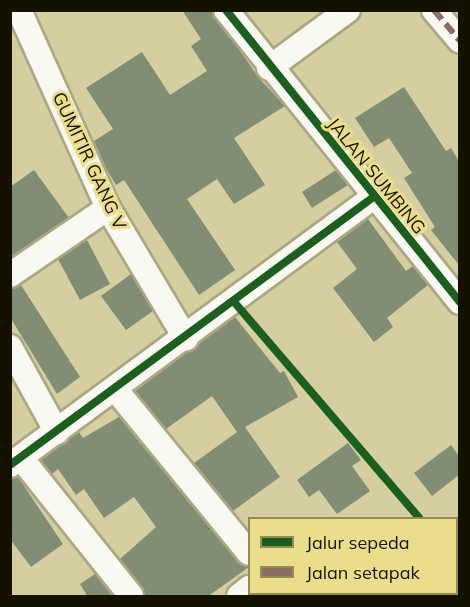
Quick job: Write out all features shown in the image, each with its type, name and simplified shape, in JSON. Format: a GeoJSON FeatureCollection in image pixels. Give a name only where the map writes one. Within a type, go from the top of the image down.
{"type":"FeatureCollection","features":[{"type":"Feature","properties":{"kind":"street","name":"GUMITIR GANG V"},"geometry":{"type":"LineString","coordinates":[[19,10],[108,208],[186,339]]}},
{"type":"Feature","properties":{"kind":"street","name":"JALAN SUMBING"},"geometry":{"type":"LineString","coordinates":[[226,10],[269,68],[459,302]]}},
{"type":"Feature","properties":{"kind":"street"},"geometry":{"type":"LineString","coordinates":[[269,68],[348,10]]}},
{"type":"Feature","properties":{"kind":"street"},"geometry":{"type":"LineString","coordinates":[[434,10],[459,41]]}},
{"type":"Feature","properties":{"kind":"street"},"geometry":{"type":"LineString","coordinates":[[131,597],[16,461],[186,339],[373,197]]}},
{"type":"Feature","properties":{"kind":"street"},"geometry":{"type":"LineString","coordinates":[[10,275],[108,208]]}},
{"type":"Feature","properties":{"kind":"street"},"geometry":{"type":"LineString","coordinates":[[10,347],[57,432]]}},
{"type":"Feature","properties":{"kind":"street"},"geometry":{"type":"LineString","coordinates":[[116,390],[248,553]]}},
{"type":"Feature","properties":{"kind":"building"},"geometry":{"type":"Polygon","coordinates":[[[182,10],[212,10],[258,77],[285,106],[234,138],[265,185],[234,204],[217,179],[187,199],[235,270],[199,295],[124,180],[116,185],[107,170],[94,141],[113,129],[86,88],[142,52],[170,95],[207,71],[191,46],[201,39],[182,10]]]}},
{"type":"Feature","properties":{"kind":"building"},"geometry":{"type":"Polygon","coordinates":[[[404,87],[446,151],[451,148],[459,161],[459,265],[431,230],[435,227],[404,178],[412,173],[389,138],[374,147],[355,118],[404,87]]]}},
{"type":"Feature","properties":{"kind":"building"},"geometry":{"type":"Polygon","coordinates":[[[34,170],[69,218],[10,257],[10,187],[34,170]]]}},
{"type":"Feature","properties":{"kind":"building"},"geometry":{"type":"Polygon","coordinates":[[[336,170],[348,185],[312,208],[302,192],[336,170]]]}},
{"type":"Feature","properties":{"kind":"building"},"geometry":{"type":"Polygon","coordinates":[[[368,219],[406,271],[413,266],[428,285],[387,318],[393,327],[374,342],[333,288],[357,269],[337,242],[368,219]]]}},
{"type":"Feature","properties":{"kind":"building"},"geometry":{"type":"Polygon","coordinates":[[[87,240],[110,284],[80,300],[58,259],[87,240]]]}},
{"type":"Feature","properties":{"kind":"building"},"geometry":{"type":"Polygon","coordinates":[[[131,274],[153,311],[126,330],[101,296],[131,274]]]}},
{"type":"Feature","properties":{"kind":"building"},"geometry":{"type":"Polygon","coordinates":[[[21,285],[80,377],[57,394],[10,317],[10,289],[21,285]]]}},
{"type":"Feature","properties":{"kind":"building"},"geometry":{"type":"Polygon","coordinates":[[[235,317],[280,373],[284,371],[298,397],[245,427],[280,477],[233,511],[194,463],[237,432],[212,396],[166,429],[135,391],[235,317]]]}},
{"type":"Feature","properties":{"kind":"building"},"geometry":{"type":"Polygon","coordinates":[[[119,417],[238,562],[248,568],[207,597],[145,597],[120,559],[156,527],[134,497],[104,518],[84,489],[76,495],[58,469],[52,474],[41,460],[79,432],[83,438],[119,417]]]}},
{"type":"Feature","properties":{"kind":"building"},"geometry":{"type":"Polygon","coordinates":[[[348,443],[361,460],[352,466],[370,491],[337,514],[319,490],[309,497],[297,480],[348,443]]]}},
{"type":"Feature","properties":{"kind":"building"},"geometry":{"type":"Polygon","coordinates":[[[451,445],[459,456],[459,475],[432,496],[414,473],[451,445]]]}},
{"type":"Feature","properties":{"kind":"building"},"geometry":{"type":"Polygon","coordinates":[[[18,477],[63,544],[31,567],[10,539],[10,479],[18,477]]]}},
{"type":"Feature","properties":{"kind":"building"},"geometry":{"type":"Polygon","coordinates":[[[95,574],[113,597],[88,597],[80,584],[95,574]]]}},
{"type":"Feature","properties":{"kind":"marked path"},"geometry":{"type":"LineString","coordinates":[[434,10],[460,41]]}},
{"type":"Feature","properties":{"kind":"cycle path"},"geometry":{"type":"LineString","coordinates":[[226,10],[460,302]]}},
{"type":"Feature","properties":{"kind":"cycle path"},"geometry":{"type":"LineString","coordinates":[[10,465],[373,197]]}},
{"type":"Feature","properties":{"kind":"cycle path"},"geometry":{"type":"LineString","coordinates":[[235,303],[418,517]]}}]}
